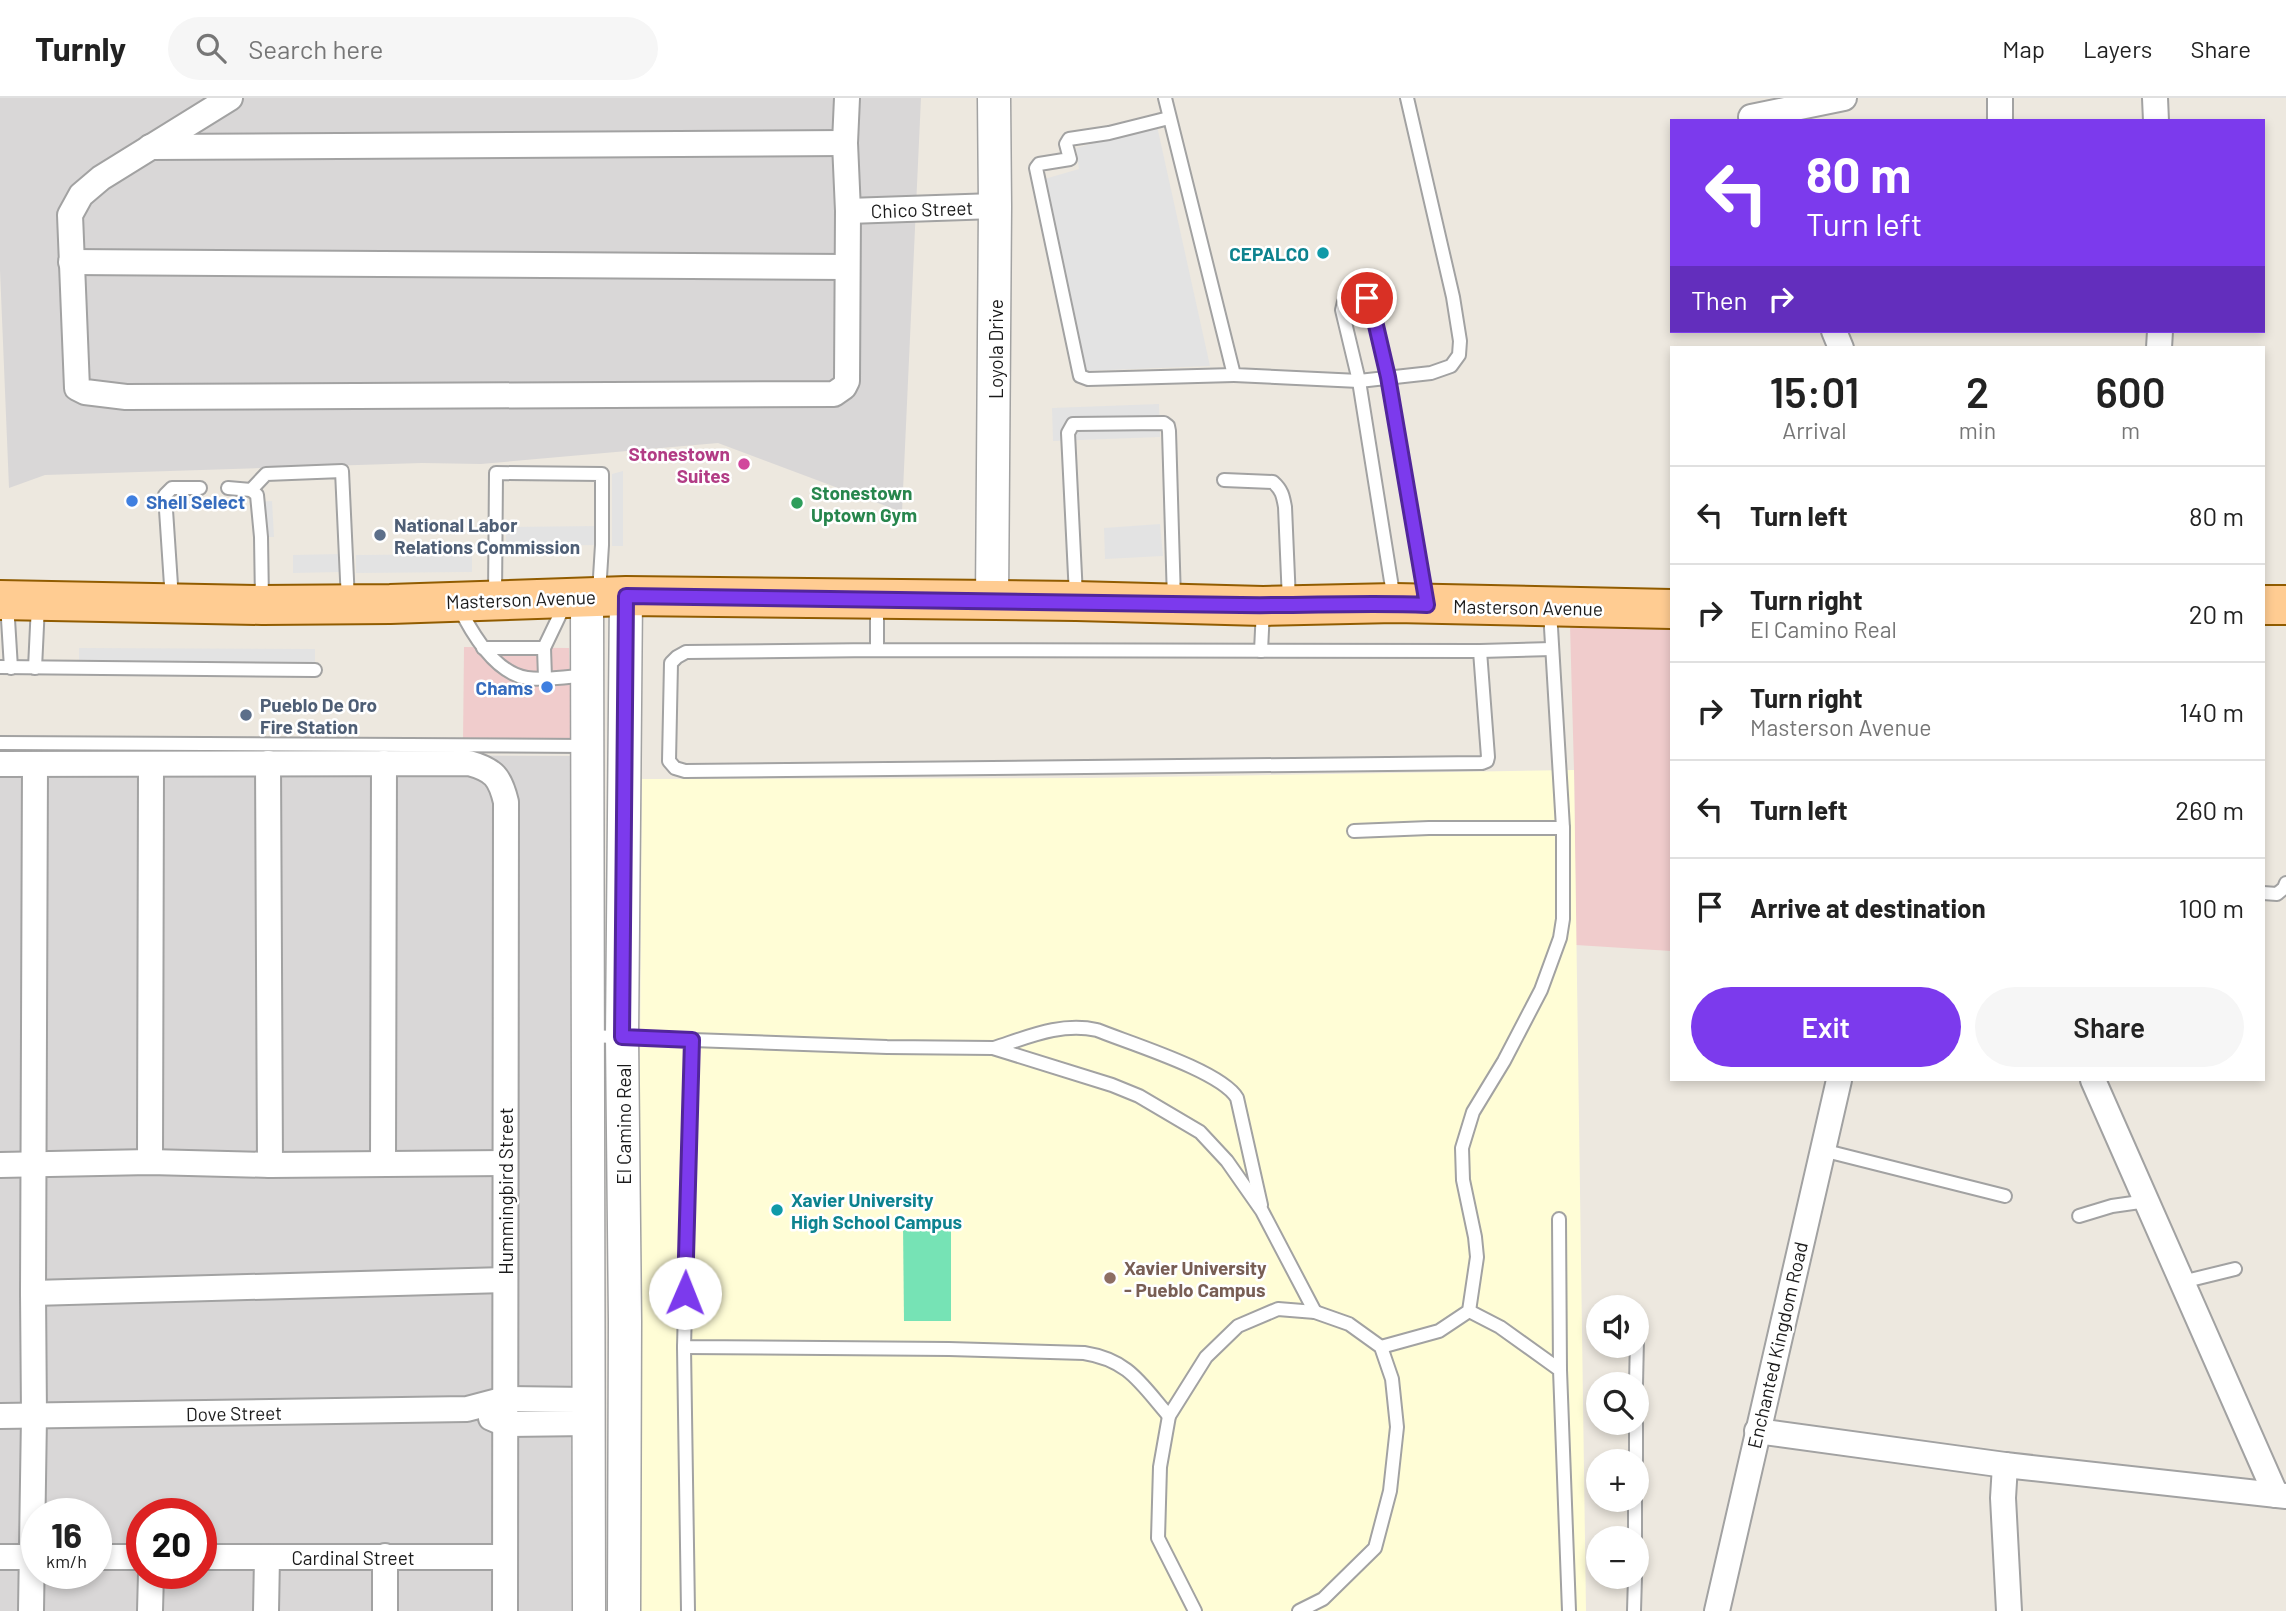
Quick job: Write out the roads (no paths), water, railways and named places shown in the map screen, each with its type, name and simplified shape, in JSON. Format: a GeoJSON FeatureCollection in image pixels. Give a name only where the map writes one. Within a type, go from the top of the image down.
{"type":"FeatureCollection","features":[{"type":"Feature","properties":{"kind":"main road","name":"Masterson Avenue"},"geometry":{"type":"LineString","coordinates":[[15,600],[262,605],[595,597],[1670,609]]}},
{"type":"Feature","properties":{"kind":"main road"},"geometry":{"type":"LineString","coordinates":[[2265,605],[2286,605]]}},
{"type":"Feature","properties":{"kind":"street"},"geometry":{"type":"LineString","coordinates":[[230,98],[101,178],[81,195],[69,215],[77,388],[85,392],[126,397],[834,394],[844,387],[847,381],[847,98]]}},
{"type":"Feature","properties":{"kind":"street","name":"Loyola Drive"},"geometry":{"type":"LineString","coordinates":[[992,600],[994,98]]}},
{"type":"Feature","properties":{"kind":"street"},"geometry":{"type":"LineString","coordinates":[[1749,112],[1844,98]]}},
{"type":"Feature","properties":{"kind":"street"},"geometry":{"type":"LineString","coordinates":[[2000,98],[2000,119]]}},
{"type":"Feature","properties":{"kind":"street"},"geometry":{"type":"LineString","coordinates":[[2155,98],[2155,119]]}},
{"type":"Feature","properties":{"kind":"street"},"geometry":{"type":"LineString","coordinates":[[149,147],[845,143]]}},
{"type":"Feature","properties":{"kind":"street","name":"Chico Street"},"geometry":{"type":"LineString","coordinates":[[848,211],[995,206]]}},
{"type":"Feature","properties":{"kind":"street"},"geometry":{"type":"LineString","coordinates":[[71,262],[847,267]]}},
{"type":"Feature","properties":{"kind":"street","name":"El Camino Real"},"geometry":{"type":"LineString","coordinates":[[589,1611],[587,676],[595,597]]}},
{"type":"Feature","properties":{"kind":"street","name":"El Camino Real"},"geometry":{"type":"LineString","coordinates":[[595,597],[622,1037],[624,1611]]}},
{"type":"Feature","properties":{"kind":"street"},"geometry":{"type":"LineString","coordinates":[[268,763],[270,1165]]}},
{"type":"Feature","properties":{"kind":"street"},"geometry":{"type":"LineString","coordinates":[[0,764],[384,763],[383,1164]]}},
{"type":"Feature","properties":{"kind":"street","name":"Hummingbird Street"},"geometry":{"type":"LineString","coordinates":[[384,763],[469,763],[483,767],[495,774],[502,785],[506,802],[505,1611]]}},
{"type":"Feature","properties":{"kind":"street"},"geometry":{"type":"LineString","coordinates":[[34,1498],[35,764]]}},
{"type":"Feature","properties":{"kind":"street"},"geometry":{"type":"LineString","coordinates":[[150,1162],[151,764]]}},
{"type":"Feature","properties":{"kind":"street","name":"Enchanted Kingdom Road"},"geometry":{"type":"LineString","coordinates":[[1717,1611],[1839,1081]]}},
{"type":"Feature","properties":{"kind":"street"},"geometry":{"type":"LineString","coordinates":[[2093,1081],[2281,1496]]}},
{"type":"Feature","properties":{"kind":"street"},"geometry":{"type":"LineString","coordinates":[[0,1165],[150,1162],[270,1165],[505,1163]]}},
{"type":"Feature","properties":{"kind":"street"},"geometry":{"type":"LineString","coordinates":[[33,1293],[505,1280]]}},
{"type":"Feature","properties":{"kind":"street","name":"Dove Street"},"geometry":{"type":"LineString","coordinates":[[0,1416],[467,1409],[505,1399],[589,1411]]}},
{"type":"Feature","properties":{"kind":"street","name":"Dove Street"},"geometry":{"type":"LineString","coordinates":[[467,1409],[505,1424],[589,1411]]}},
{"type":"Feature","properties":{"kind":"street"},"geometry":{"type":"LineString","coordinates":[[1757,1431],[2005,1465],[2281,1496]]}},
{"type":"Feature","properties":{"kind":"street"},"geometry":{"type":"LineString","coordinates":[[2005,1465],[2003,1498],[2010,1611]]}},
{"type":"Feature","properties":{"kind":"street"},"geometry":{"type":"LineString","coordinates":[[385,1556],[385,1611]]}},
{"type":"Feature","properties":{"kind":"street"},"geometry":{"type":"LineString","coordinates":[[0,1558],[21,1557]]}},
{"type":"Feature","properties":{"kind":"street","name":"Cardinal Street"},"geometry":{"type":"LineString","coordinates":[[217,1557],[505,1557]]}},
{"type":"Feature","properties":{"kind":"street"},"geometry":{"type":"LineString","coordinates":[[266,1611],[267,1557]]}},
{"type":"Feature","properties":{"kind":"street"},"geometry":{"type":"LineString","coordinates":[[31,1611],[32,1589]]}},
{"type":"Feature","properties":{"kind":"street"},"geometry":{"type":"LineString","coordinates":[[150,1611],[151,1589]]}},
{"type":"Feature","properties":{"kind":"lane"},"geometry":{"type":"LineString","coordinates":[[1165,98],[1234,375]]}},
{"type":"Feature","properties":{"kind":"lane"},"geometry":{"type":"LineString","coordinates":[[1169,118],[1110,133],[1069,139],[1066,144],[1070,159],[1035,167],[1080,376],[1088,379],[1234,375],[1359,381],[1431,373],[1451,366],[1459,355],[1460,341],[1453,297],[1408,98]]}},
{"type":"Feature","properties":{"kind":"lane"},"geometry":{"type":"LineString","coordinates":[[1367,298],[1371,304],[1388,377],[1411,604],[1342,310],[1343,302],[1350,299],[1367,298]]}},
{"type":"Feature","properties":{"kind":"lane"},"geometry":{"type":"LineString","coordinates":[[1076,601],[1068,433],[1070,428],[1073,424],[1164,423],[1169,431],[1174,604]]}},
{"type":"Feature","properties":{"kind":"lane"},"geometry":{"type":"LineString","coordinates":[[251,490],[266,474],[342,471],[349,604]]}},
{"type":"Feature","properties":{"kind":"lane"},"geometry":{"type":"LineString","coordinates":[[483,648],[544,648],[595,597],[602,545],[602,474],[496,473],[495,600]]}},
{"type":"Feature","properties":{"kind":"lane"},"geometry":{"type":"LineString","coordinates":[[1224,480],[1273,482],[1283,495],[1276,605],[1261,651]]}},
{"type":"Feature","properties":{"kind":"lane"},"geometry":{"type":"LineString","coordinates":[[172,604],[165,495],[173,488],[200,488]]}},
{"type":"Feature","properties":{"kind":"lane"},"geometry":{"type":"LineString","coordinates":[[228,488],[251,490],[257,495],[262,605]]}},
{"type":"Feature","properties":{"kind":"lane"},"geometry":{"type":"LineString","coordinates":[[15,600],[6,667],[315,670]]}},
{"type":"Feature","properties":{"kind":"lane"},"geometry":{"type":"LineString","coordinates":[[15,600],[35,668]]}},
{"type":"Feature","properties":{"kind":"lane"},"geometry":{"type":"LineString","coordinates":[[877,600],[877,650]]}},
{"type":"Feature","properties":{"kind":"lane"},"geometry":{"type":"LineString","coordinates":[[456,602],[483,648],[516,675],[526,678],[587,676]]}},
{"type":"Feature","properties":{"kind":"lane"},"geometry":{"type":"LineString","coordinates":[[1381,1347],[1439,1331],[1469,1311],[1476,1257],[1475,1237],[1462,1180],[1462,1148],[1473,1112],[1504,1062],[1541,990],[1557,948],[1563,919],[1563,828],[1550,607]]}},
{"type":"Feature","properties":{"kind":"lane"},"geometry":{"type":"LineString","coordinates":[[544,648],[545,678]]}},
{"type":"Feature","properties":{"kind":"lane"},"geometry":{"type":"LineString","coordinates":[[1480,651],[1488,757],[1487,761],[1482,763],[685,771],[675,768],[669,761],[671,663],[686,652],[1552,649]]}},
{"type":"Feature","properties":{"kind":"lane"},"geometry":{"type":"LineString","coordinates":[[0,743],[587,746]]}},
{"type":"Feature","properties":{"kind":"lane"},"geometry":{"type":"LineString","coordinates":[[1354,831],[1563,828]]}},
{"type":"Feature","properties":{"kind":"lane"},"geometry":{"type":"LineString","coordinates":[[2265,893],[2277,894],[2286,883]]}},
{"type":"Feature","properties":{"kind":"lane"},"geometry":{"type":"LineString","coordinates":[[993,1048],[1046,1031],[1079,1027],[1097,1031],[1205,1073],[1232,1090],[1237,1098],[1262,1211]]}},
{"type":"Feature","properties":{"kind":"lane"},"geometry":{"type":"LineString","coordinates":[[587,1036],[993,1048],[1130,1093],[1200,1132],[1227,1161],[1262,1211],[1315,1312]]}},
{"type":"Feature","properties":{"kind":"lane"},"geometry":{"type":"LineString","coordinates":[[688,1611],[684,1347],[692,1040]]}},
{"type":"Feature","properties":{"kind":"lane"},"geometry":{"type":"LineString","coordinates":[[1822,1150],[2004,1196]]}},
{"type":"Feature","properties":{"kind":"lane"},"geometry":{"type":"LineString","coordinates":[[2079,1216],[2112,1206],[2147,1201]]}},
{"type":"Feature","properties":{"kind":"lane"},"geometry":{"type":"LineString","coordinates":[[1559,1219],[1560,1370],[1569,1611]]}},
{"type":"Feature","properties":{"kind":"lane"},"geometry":{"type":"LineString","coordinates":[[2182,1282],[2235,1269]]}},
{"type":"Feature","properties":{"kind":"lane"},"geometry":{"type":"LineString","coordinates":[[1195,1611],[1158,1538],[1160,1467],[1169,1416],[1206,1357],[1238,1326],[1278,1309],[1315,1312],[1349,1324],[1381,1347],[1392,1379],[1397,1427],[1390,1491],[1375,1548],[1323,1599],[1300,1611]]}},
{"type":"Feature","properties":{"kind":"lane"},"geometry":{"type":"LineString","coordinates":[[1469,1311],[1500,1327],[1560,1370]]}},
{"type":"Feature","properties":{"kind":"lane"},"geometry":{"type":"LineString","coordinates":[[684,1347],[1084,1353],[1105,1357],[1135,1376],[1169,1416]]}},
{"type":"Feature","properties":{"kind":"lane"},"geometry":{"type":"LineString","coordinates":[[1634,1589],[1634,1611]]}},
{"type":"Feature","properties":{"kind":"place","name":"CEPALCO"},"geometry":{"type":"Point","coordinates":[1323,253]}},
{"type":"Feature","properties":{"kind":"place","name":"Stonestown Suites"},"geometry":{"type":"Point","coordinates":[744,464]}},
{"type":"Feature","properties":{"kind":"place","name":"Shell Select"},"geometry":{"type":"Point","coordinates":[132,501]}},
{"type":"Feature","properties":{"kind":"place","name":"Stonestown Uptown Gym"},"geometry":{"type":"Point","coordinates":[797,503]}},
{"type":"Feature","properties":{"kind":"place","name":"National Labor Relations Commission"},"geometry":{"type":"Point","coordinates":[380,535]}},
{"type":"Feature","properties":{"kind":"place","name":"Chams"},"geometry":{"type":"Point","coordinates":[547,687]}},
{"type":"Feature","properties":{"kind":"place","name":"Pueblo De Oro Fire Station"},"geometry":{"type":"Point","coordinates":[246,715]}},
{"type":"Feature","properties":{"kind":"place","name":"Xavier University High School Campus"},"geometry":{"type":"Point","coordinates":[777,1210]}},
{"type":"Feature","properties":{"kind":"place","name":"Xavier University - Pueblo Campus"},"geometry":{"type":"Point","coordinates":[1110,1278]}}]}
